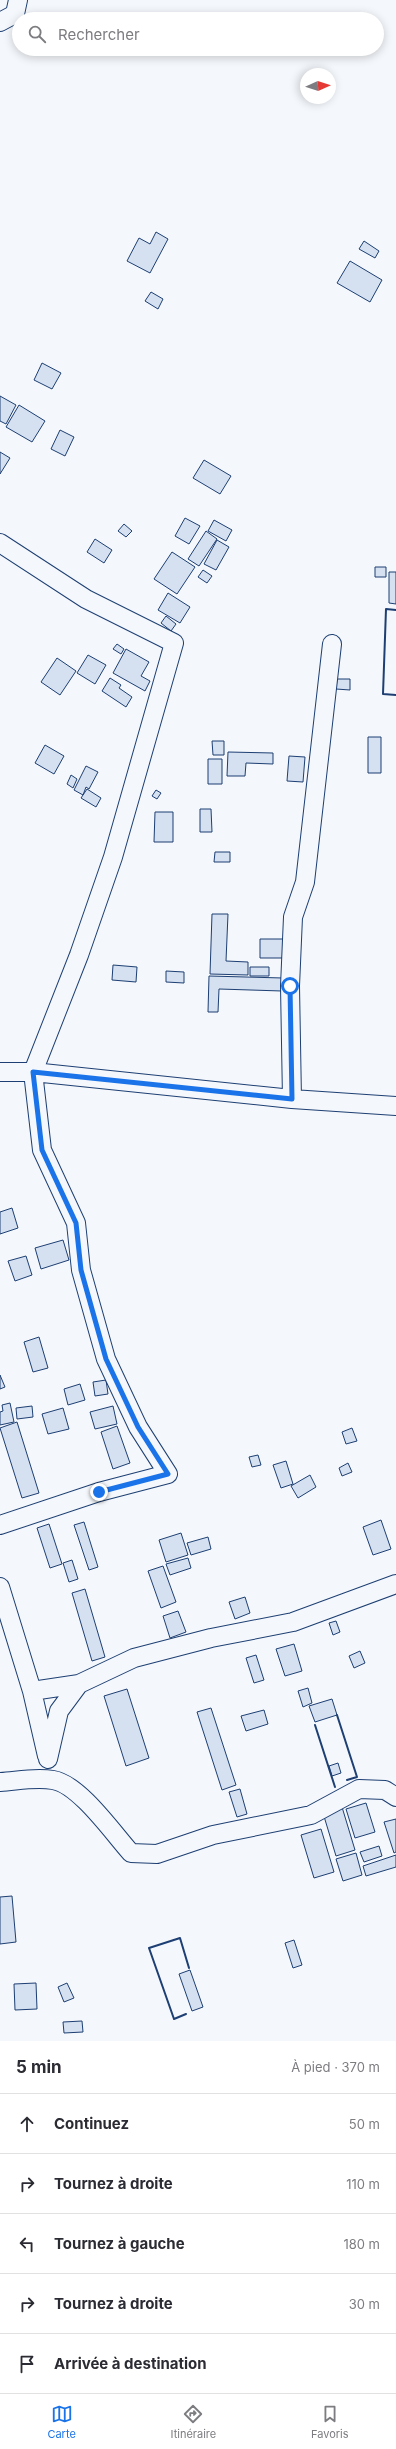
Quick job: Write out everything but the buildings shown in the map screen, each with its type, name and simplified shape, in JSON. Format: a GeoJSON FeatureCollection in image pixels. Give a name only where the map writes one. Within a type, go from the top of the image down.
{"type":"FeatureCollection","features":[{"type":"Feature","properties":{"kind":"street"},"geometry":{"type":"LineString","coordinates":[[15,12],[18,0]]}},
{"type":"Feature","properties":{"kind":"street"},"geometry":{"type":"LineString","coordinates":[[0,22],[12,16]]}},
{"type":"Feature","properties":{"kind":"street"},"geometry":{"type":"LineString","coordinates":[[0,543],[86,599],[174,643],[113,858],[79,955],[33,1072],[42,1150],[76,1223],[81,1270],[106,1359],[138,1427],[168,1474],[99,1492],[0,1525]]}},
{"type":"Feature","properties":{"kind":"street"},"geometry":{"type":"LineString","coordinates":[[292,1099],[290,986],[293,917],[305,882],[332,644]]}},
{"type":"Feature","properties":{"kind":"street"},"geometry":{"type":"LineString","coordinates":[[0,1072],[33,1072],[292,1099],[396,1106]]}},
{"type":"Feature","properties":{"kind":"street"},"geometry":{"type":"LineString","coordinates":[[32,1691],[79,1684],[134,1658],[211,1638],[293,1622],[396,1584]]}},
{"type":"Feature","properties":{"kind":"street"},"geometry":{"type":"LineString","coordinates":[[0,1587],[32,1691],[54,1780]]}},
{"type":"Feature","properties":{"kind":"street"},"geometry":{"type":"LineString","coordinates":[[48,1759],[59,1711],[79,1684]]}},
{"type":"Feature","properties":{"kind":"street"},"geometry":{"type":"LineString","coordinates":[[0,1782],[36,1779],[54,1780],[80,1794],[131,1853],[157,1854],[213,1835],[311,1815],[359,1789],[385,1790],[396,1797]]}},
{"type":"Feature","properties":{"kind":"wall"},"geometry":{"type":"LineString","coordinates":[[396,610],[386,609],[383,694],[396,695]]}},
{"type":"Feature","properties":{"kind":"wall"},"geometry":{"type":"LineString","coordinates":[[337,1715],[357,1777],[347,1780]]}},
{"type":"Feature","properties":{"kind":"wall"},"geometry":{"type":"LineString","coordinates":[[315,1725],[335,1787]]}},
{"type":"Feature","properties":{"kind":"wall"},"geometry":{"type":"LineString","coordinates":[[186,2014],[174,2019],[149,1948],[180,1938],[189,1968]]}},
{"type":"Feature","properties":{"kind":"route"},"geometry":{"type":"LineString","coordinates":[[99,1492],[168,1474],[138,1427],[106,1359],[81,1270],[76,1223],[42,1150],[33,1072],[292,1099],[290,986]]}}]}
